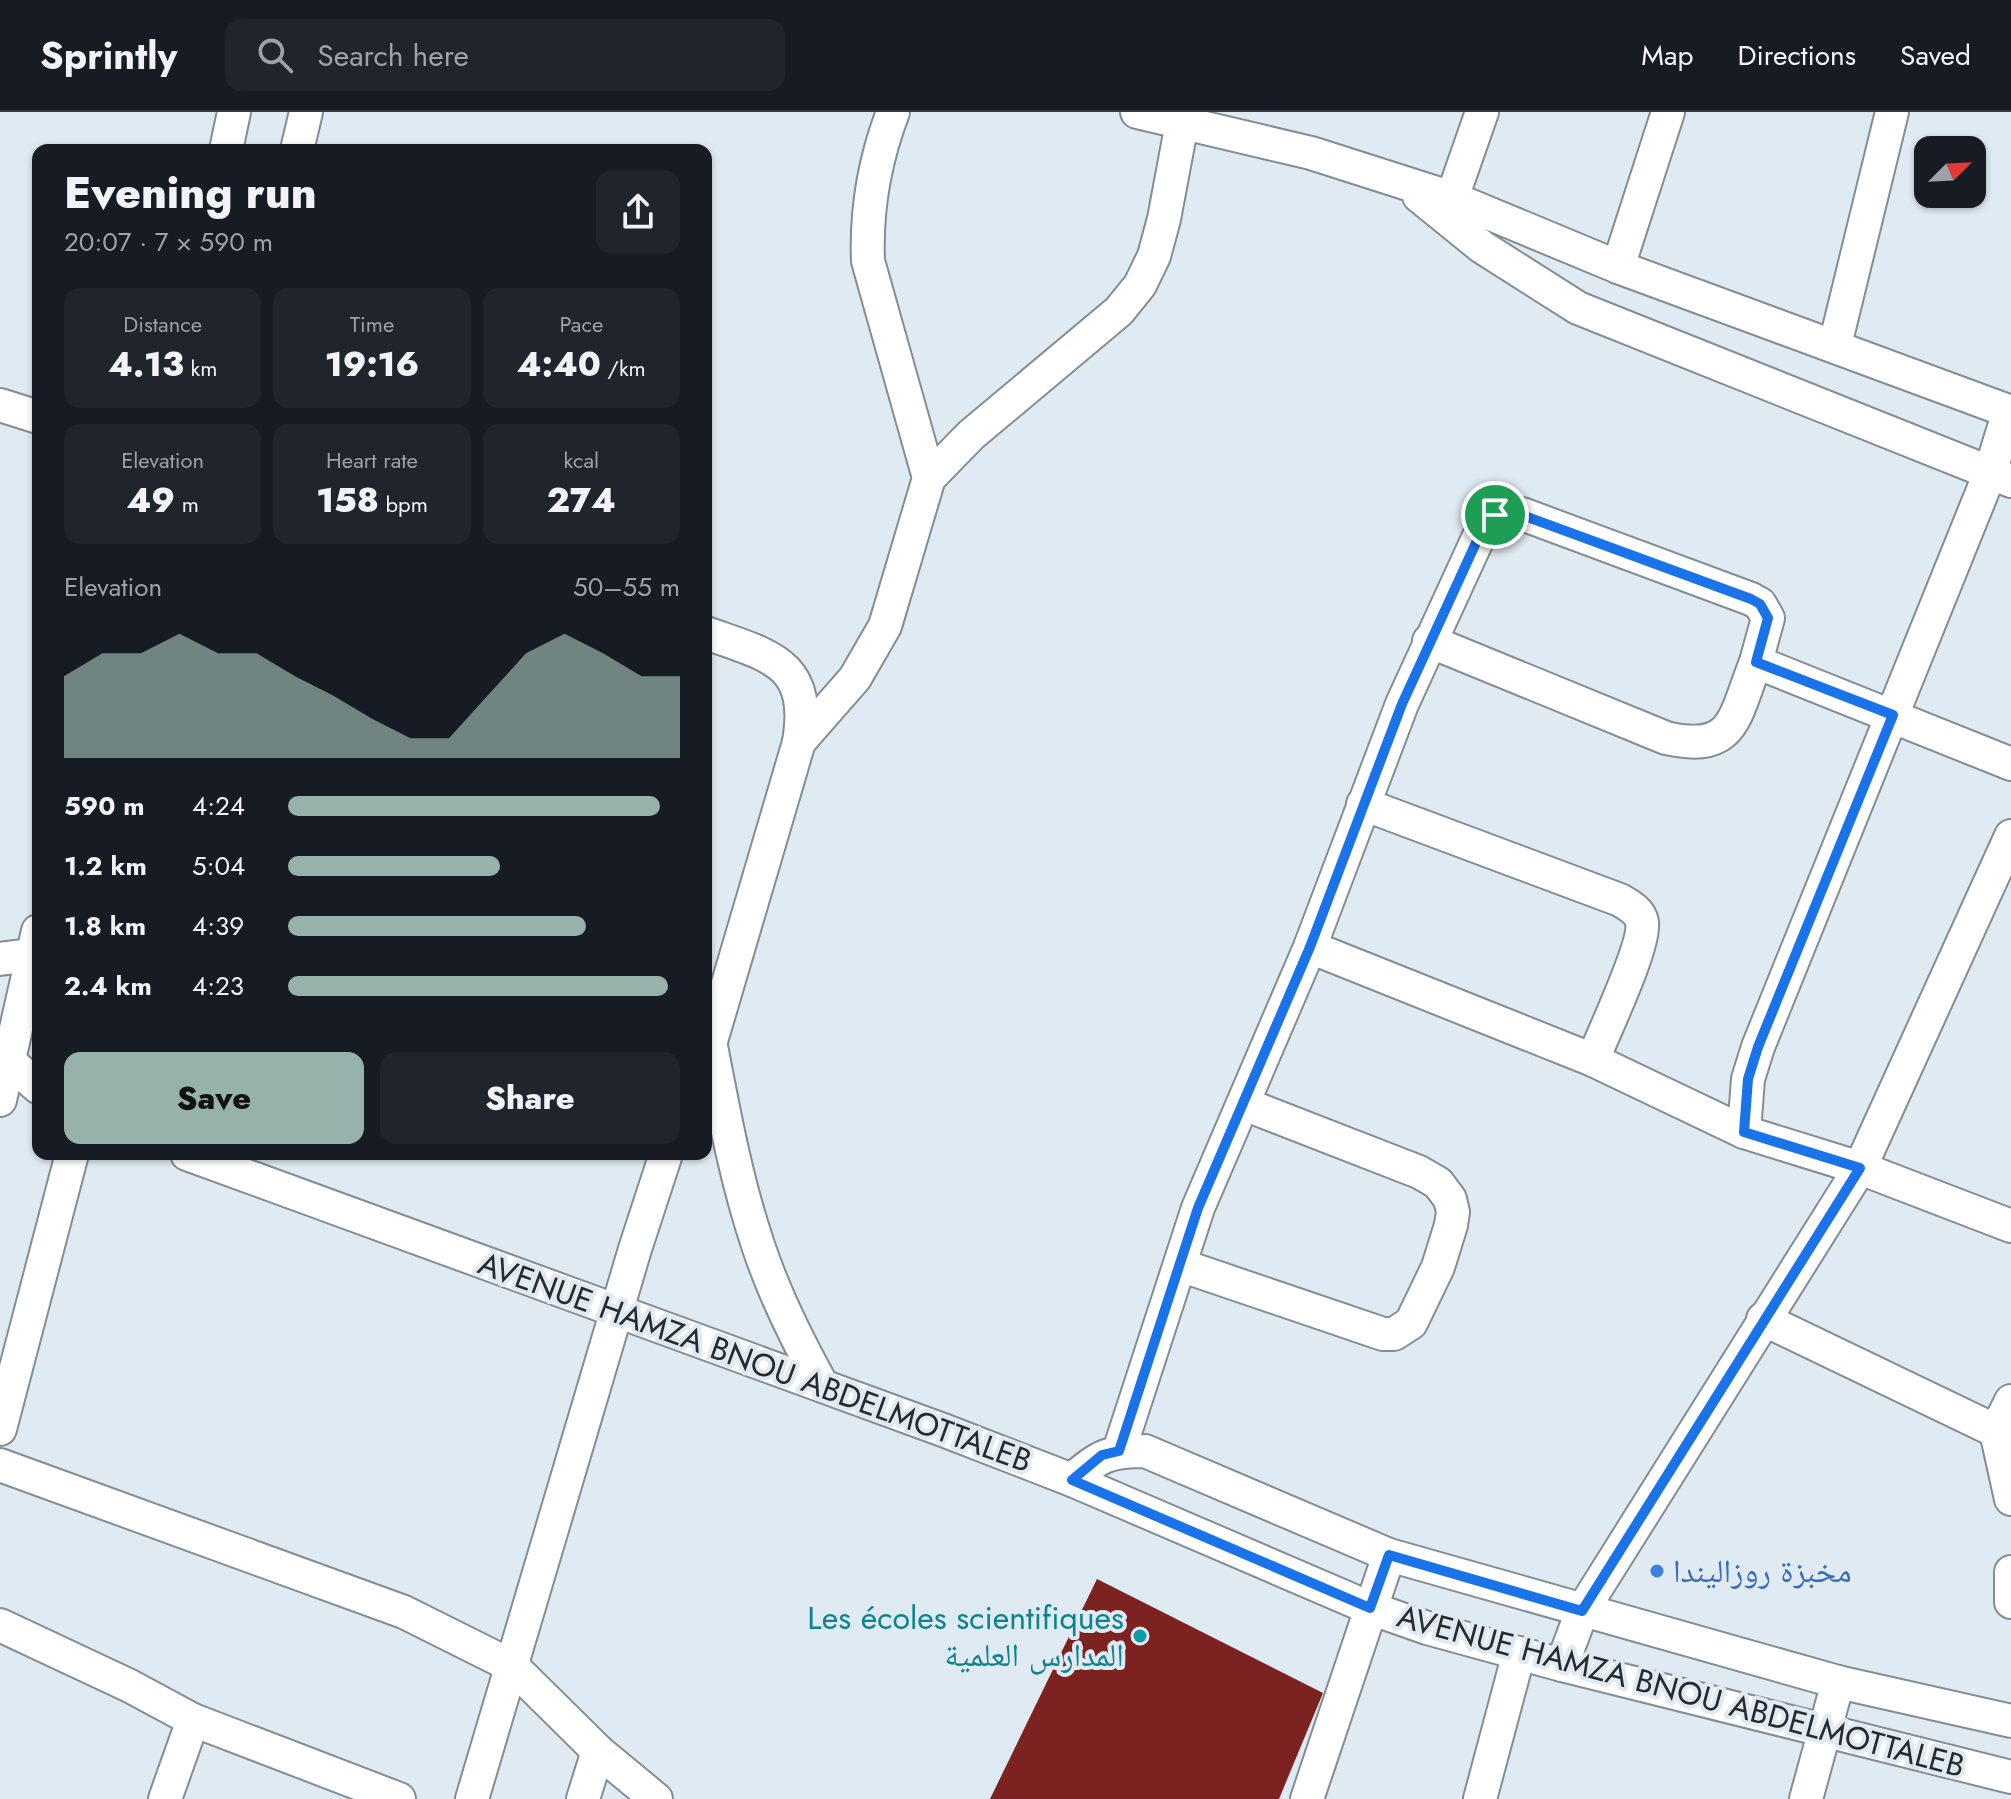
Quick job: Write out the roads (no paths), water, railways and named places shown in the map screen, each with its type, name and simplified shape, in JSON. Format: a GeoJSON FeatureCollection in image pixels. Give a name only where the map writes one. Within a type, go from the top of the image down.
{"type":"FeatureCollection","features":[{"type":"Feature","properties":{"kind":"street"},"geometry":{"type":"LineString","coordinates":[[227,144],[234,112]]}},
{"type":"Feature","properties":{"kind":"street"},"geometry":{"type":"LineString","coordinates":[[298,144],[306,112]]}},
{"type":"Feature","properties":{"kind":"street"},"geometry":{"type":"LineString","coordinates":[[893,112],[872,188],[867,227],[868,261],[929,478]]}},
{"type":"Feature","properties":{"kind":"street"},"geometry":{"type":"LineString","coordinates":[[1137,112],[1311,153],[1452,198],[1618,267],[2010,411],[2000,477],[1893,715],[1758,1047],[1748,1079],[1744,1132]]}},
{"type":"Feature","properties":{"kind":"street"},"geometry":{"type":"LineString","coordinates":[[1452,198],[1482,112]]}},
{"type":"Feature","properties":{"kind":"street"},"geometry":{"type":"LineString","coordinates":[[1618,267],[1668,112]]}},
{"type":"Feature","properties":{"kind":"street"},"geometry":{"type":"LineString","coordinates":[[1835,345],[1892,112]]}},
{"type":"Feature","properties":{"kind":"street"},"geometry":{"type":"LineString","coordinates":[[799,742],[855,678],[885,626],[929,478],[971,435],[1119,311],[1140,285],[1154,256],[1161,231],[1182,123]]}},
{"type":"Feature","properties":{"kind":"street"},"geometry":{"type":"LineString","coordinates":[[1408,186],[1482,247],[1578,308],[2000,477]]}},
{"type":"Feature","properties":{"kind":"street"},"geometry":{"type":"LineString","coordinates":[[0,405],[32,415]]}},
{"type":"Feature","properties":{"kind":"street"},"geometry":{"type":"LineString","coordinates":[[1119,1451],[1198,1208],[1310,947],[1363,804],[1429,641],[1486,521],[1502,512],[1511,511],[1760,604],[1768,618],[1756,662],[1728,730],[1712,741],[1686,743],[1666,738],[1429,641]]}},
{"type":"Feature","properties":{"kind":"street"},"geometry":{"type":"LineString","coordinates":[[712,635],[766,655],[794,680],[801,694],[803,717],[799,742],[712,1038]]}},
{"type":"Feature","properties":{"kind":"street"},"geometry":{"type":"LineString","coordinates":[[1756,662],[2011,764]]}},
{"type":"Feature","properties":{"kind":"street"},"geometry":{"type":"LineString","coordinates":[[1363,804],[1620,900],[1639,913],[1642,921],[1640,943],[1593,1060]]}},
{"type":"Feature","properties":{"kind":"street"},"geometry":{"type":"LineString","coordinates":[[1562,1665],[1582,1611],[1860,1168],[2011,836]]}},
{"type":"Feature","properties":{"kind":"street"},"geometry":{"type":"LineString","coordinates":[[0,959],[32,947]]}},
{"type":"Feature","properties":{"kind":"street"},"geometry":{"type":"LineString","coordinates":[[1310,947],[1593,1060],[1744,1132],[1860,1168],[2011,1226]]}},
{"type":"Feature","properties":{"kind":"street"},"geometry":{"type":"LineString","coordinates":[[0,1100],[5,1057],[32,960]]}},
{"type":"Feature","properties":{"kind":"street"},"geometry":{"type":"LineString","coordinates":[[5,1057],[32,1082]]}},
{"type":"Feature","properties":{"kind":"street"},"geometry":{"type":"LineString","coordinates":[[712,1069],[757,1244],[794,1334],[822,1385]]}},
{"type":"Feature","properties":{"kind":"street"},"geometry":{"type":"LineString","coordinates":[[1180,1265],[1383,1334],[1394,1334],[1411,1323],[1438,1267],[1453,1212],[1450,1199],[1438,1183],[1392,1160],[1244,1104]]}},
{"type":"Feature","properties":{"kind":"street"},"geometry":{"type":"LineString","coordinates":[[0,1429],[70,1160]]}},
{"type":"Feature","properties":{"kind":"street","name":"AVENUE HAMZA BNOU ABDELMOTTALEB"},"geometry":{"type":"LineString","coordinates":[[204,1160],[822,1385],[1072,1480],[1370,1608],[1427,1628],[1562,1665],[2011,1777]]}},
{"type":"Feature","properties":{"kind":"street"},"geometry":{"type":"LineString","coordinates":[[472,1799],[664,1160]]}},
{"type":"Feature","properties":{"kind":"street"},"geometry":{"type":"LineString","coordinates":[[1763,1319],[1996,1431]]}},
{"type":"Feature","properties":{"kind":"street"},"geometry":{"type":"LineString","coordinates":[[2011,1401],[1996,1431],[2011,1499]]}},
{"type":"Feature","properties":{"kind":"street"},"geometry":{"type":"LineString","coordinates":[[1072,1480],[1102,1455],[1119,1451],[1145,1451],[1389,1555],[1838,1682],[2011,1714]]}},
{"type":"Feature","properties":{"kind":"street"},"geometry":{"type":"LineString","coordinates":[[0,1465],[404,1612],[512,1666],[598,1751],[656,1799]]}},
{"type":"Feature","properties":{"kind":"street"},"geometry":{"type":"LineString","coordinates":[[1307,1799],[1389,1555]]}},
{"type":"Feature","properties":{"kind":"street"},"geometry":{"type":"LineString","coordinates":[[2011,1572],[2011,1602]]}},
{"type":"Feature","properties":{"kind":"street"},"geometry":{"type":"LineString","coordinates":[[0,1625],[130,1686],[193,1720],[399,1799]]}},
{"type":"Feature","properties":{"kind":"street"},"geometry":{"type":"LineString","coordinates":[[1480,1799],[1519,1653]]}},
{"type":"Feature","properties":{"kind":"street"},"geometry":{"type":"LineString","coordinates":[[1806,1799],[1838,1682]]}},
{"type":"Feature","properties":{"kind":"street"},"geometry":{"type":"LineString","coordinates":[[165,1799],[193,1720]]}},
{"type":"Feature","properties":{"kind":"street"},"geometry":{"type":"LineString","coordinates":[[583,1799],[598,1751]]}},
{"type":"Feature","properties":{"kind":"place","name":"مخبزة روزاليندا"},"geometry":{"type":"Point","coordinates":[1657,1571]}},
{"type":"Feature","properties":{"kind":"place","name":"Les écoles scientifiques المدارس العلمية"},"geometry":{"type":"Point","coordinates":[1140,1636]}}]}
